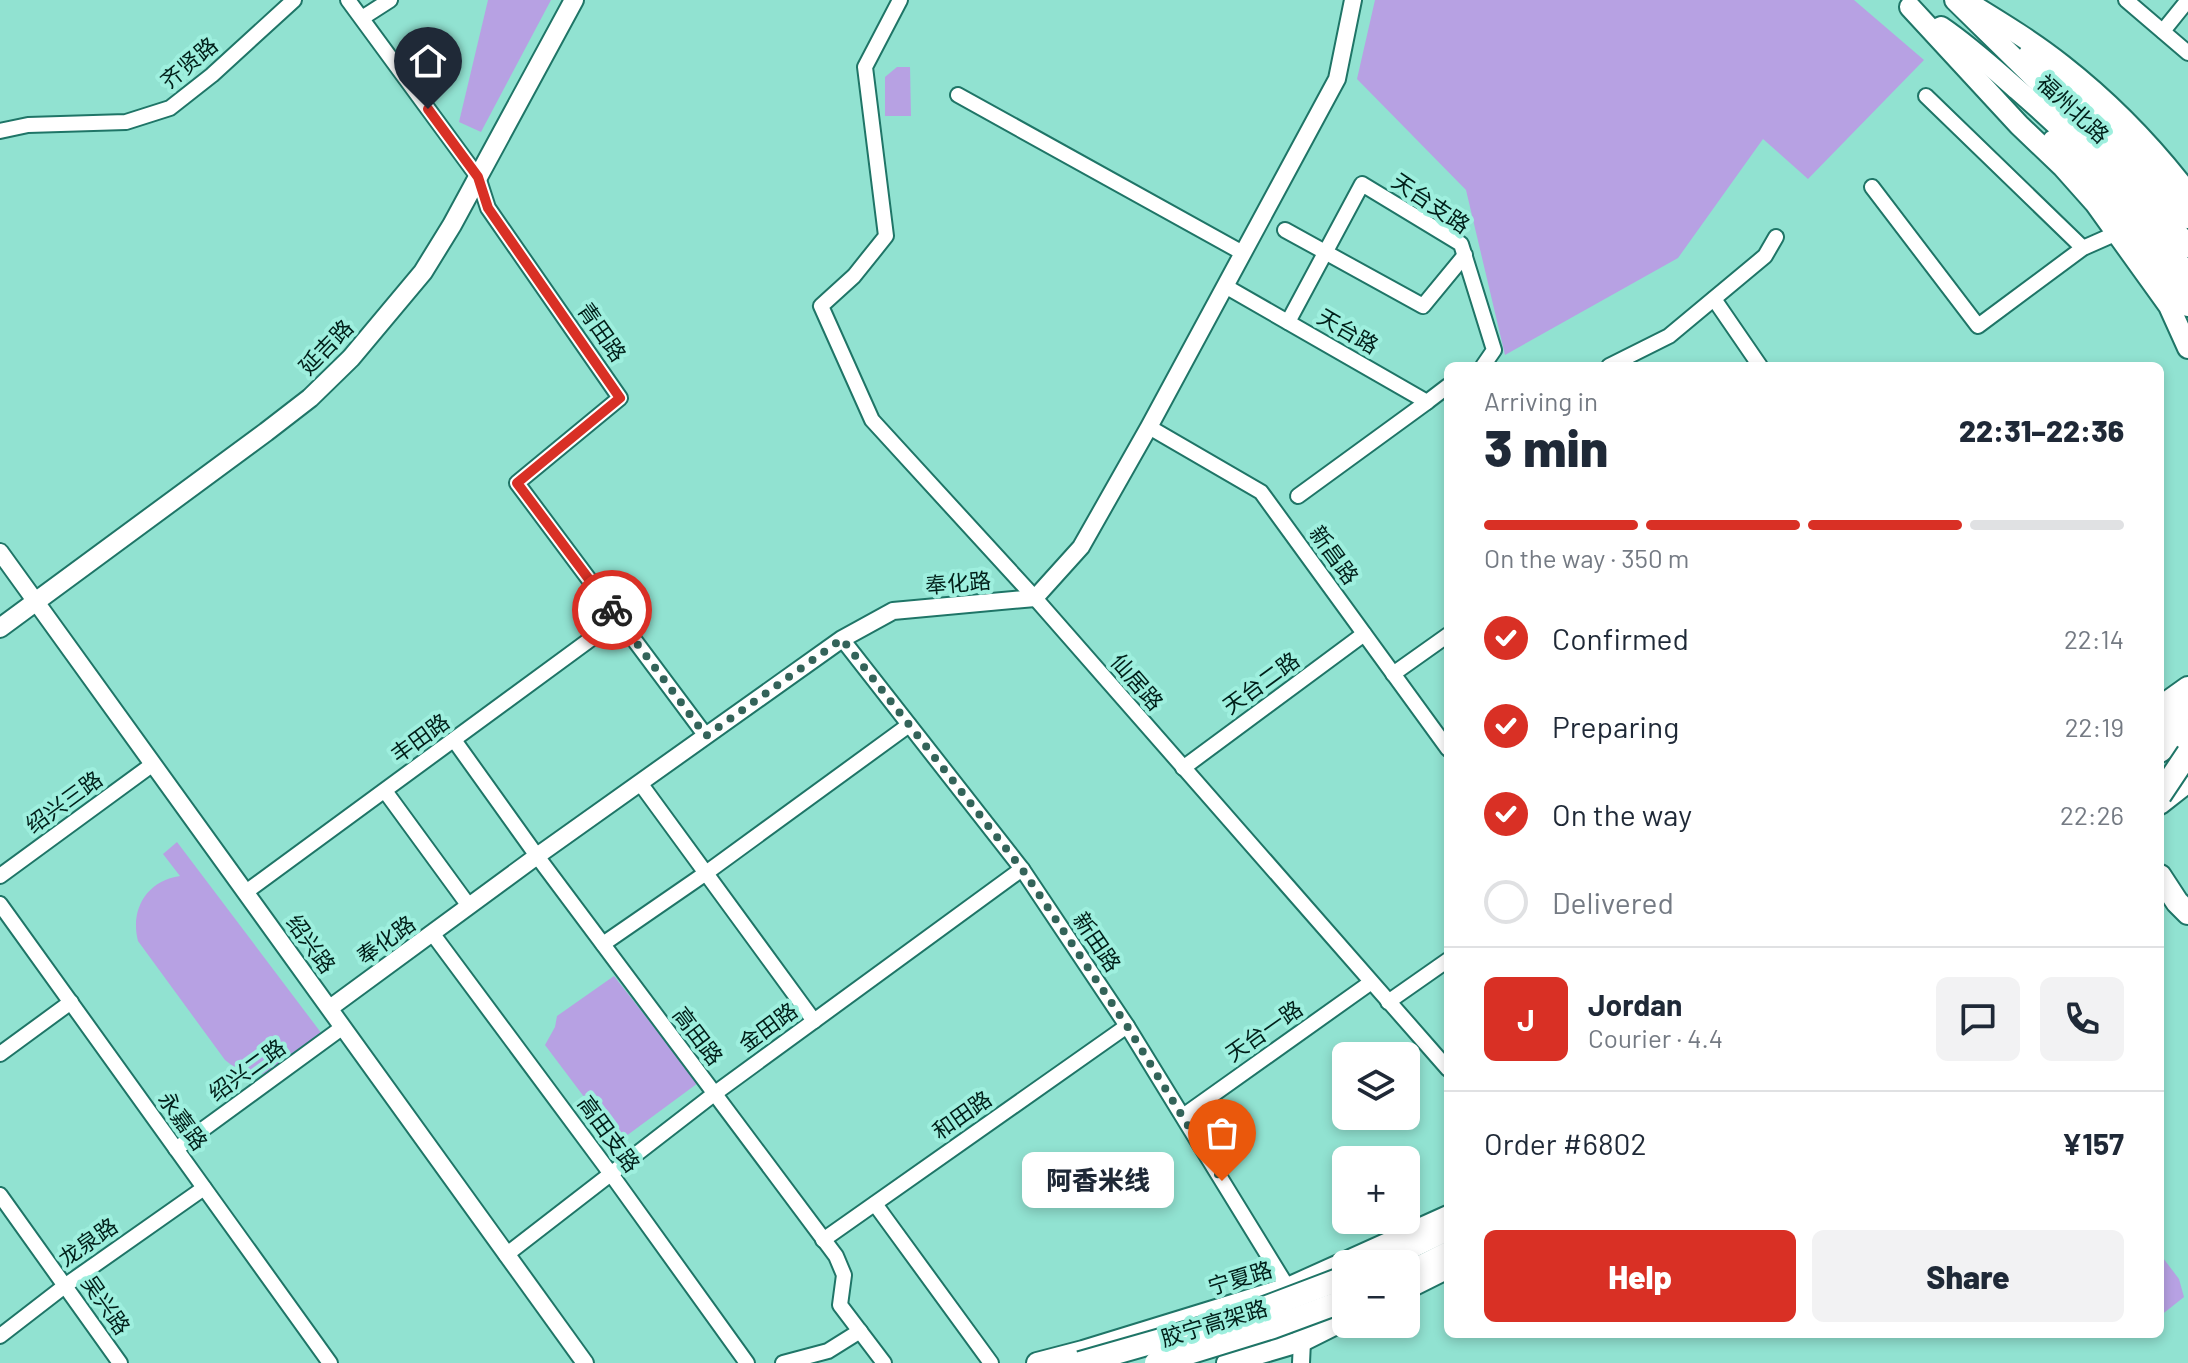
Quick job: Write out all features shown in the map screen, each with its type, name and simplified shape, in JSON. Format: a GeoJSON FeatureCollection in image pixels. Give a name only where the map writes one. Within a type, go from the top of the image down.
{"type":"FeatureCollection","features":[{"type":"Feature","properties":{"kind":"highway"},"geometry":{"type":"LineString","coordinates":[[2085,105],[2155,175],[2188,217]]}},
{"type":"Feature","properties":{"kind":"highway"},"geometry":{"type":"LineString","coordinates":[[2054,141],[2111,200],[2188,305]]}},
{"type":"Feature","properties":{"kind":"highway"},"geometry":{"type":"LineString","coordinates":[[2172,711],[2188,690]]}},
{"type":"Feature","properties":{"kind":"highway"},"geometry":{"type":"LineString","coordinates":[[2164,748],[2188,730]]}},
{"type":"Feature","properties":{"kind":"highway"},"geometry":{"type":"LineString","coordinates":[[2164,789],[2188,753]]}},
{"type":"Feature","properties":{"kind":"highway"},"geometry":{"type":"LineString","coordinates":[[2164,882],[2188,913]]}},
{"type":"Feature","properties":{"kind":"highway"},"geometry":{"type":"LineString","coordinates":[[1405,1250],[1444,1231]]}},
{"type":"Feature","properties":{"kind":"highway"},"geometry":{"type":"LineString","coordinates":[[1420,1267],[1444,1255]]}},
{"type":"Feature","properties":{"kind":"highway","name":"胶宁高架路"},"geometry":{"type":"LineString","coordinates":[[1080,1363],[1238,1318],[1332,1282]]}},
{"type":"Feature","properties":{"kind":"highway","name":"胶宁高架路"},"geometry":{"type":"LineString","coordinates":[[1156,1363],[1332,1305]]}},
{"type":"Feature","properties":{"kind":"main road","name":"延吉路"},"geometry":{"type":"LineString","coordinates":[[0,628],[266,432],[321,388],[351,358],[423,272],[452,225],[574,0]]}},
{"type":"Feature","properties":{"kind":"main road","name":"福州北路"},"geometry":{"type":"LineString","coordinates":[[1955,0],[2115,157],[2145,189],[2188,247]]}},
{"type":"Feature","properties":{"kind":"main road"},"geometry":{"type":"LineString","coordinates":[[1964,0],[2059,63],[2082,82],[2128,125],[2188,193]]}},
{"type":"Feature","properties":{"kind":"main road","name":"福州北路"},"geometry":{"type":"LineString","coordinates":[[1906,3],[1964,42],[2063,131],[2139,209],[2188,276]]}},
{"type":"Feature","properties":{"kind":"main road"},"geometry":{"type":"LineString","coordinates":[[1906,3],[2019,125],[2063,167],[2117,233],[2169,306],[2188,348]]}},
{"type":"Feature","properties":{"kind":"main road"},"geometry":{"type":"LineString","coordinates":[[1989,15],[2085,105]]}},
{"type":"Feature","properties":{"kind":"main road"},"geometry":{"type":"LineString","coordinates":[[1949,48],[2054,141]]}},
{"type":"Feature","properties":{"kind":"main road"},"geometry":{"type":"LineString","coordinates":[[2164,761],[2188,744]]}},
{"type":"Feature","properties":{"kind":"main road"},"geometry":{"type":"LineString","coordinates":[[2164,801],[2188,782]]}},
{"type":"Feature","properties":{"kind":"main road","name":"宁夏路"},"geometry":{"type":"LineString","coordinates":[[1037,1363],[1288,1288],[1444,1218]]}},
{"type":"Feature","properties":{"kind":"main road"},"geometry":{"type":"LineString","coordinates":[[1420,1282],[1444,1270]]}},
{"type":"Feature","properties":{"kind":"main road"},"geometry":{"type":"LineString","coordinates":[[1227,1363],[1302,1341],[1332,1326]]}},
{"type":"Feature","properties":{"kind":"street","name":"齐贤路"},"geometry":{"type":"LineString","coordinates":[[0,131],[28,125],[126,122],[170,108],[212,75],[294,0]]}},
{"type":"Feature","properties":{"kind":"street","name":"青田路"},"geometry":{"type":"LineString","coordinates":[[348,0],[478,177],[488,208],[620,398],[517,483],[706,736]]}},
{"type":"Feature","properties":{"kind":"street"},"geometry":{"type":"LineString","coordinates":[[362,18],[390,0]]}},
{"type":"Feature","properties":{"kind":"street","name":"仙居路"},"geometry":{"type":"LineString","coordinates":[[900,0],[865,67],[886,236],[854,276],[821,306],[872,420],[1035,598],[1444,1065]]}},
{"type":"Feature","properties":{"kind":"street"},"geometry":{"type":"LineString","coordinates":[[1035,598],[1081,547],[1337,79],[1353,0]]}},
{"type":"Feature","properties":{"kind":"street"},"geometry":{"type":"LineString","coordinates":[[2126,0],[2188,53]]}},
{"type":"Feature","properties":{"kind":"street"},"geometry":{"type":"LineString","coordinates":[[2163,31],[2188,0]]}},
{"type":"Feature","properties":{"kind":"street"},"geometry":{"type":"LineString","coordinates":[[958,95],[1243,253]]}},
{"type":"Feature","properties":{"kind":"street"},"geometry":{"type":"LineString","coordinates":[[1926,96],[2083,248]]}},
{"type":"Feature","properties":{"kind":"street","name":"天台支路"},"geometry":{"type":"LineString","coordinates":[[1288,322],[1362,184],[1461,244],[1494,350],[1486,362]]}},
{"type":"Feature","properties":{"kind":"street"},"geometry":{"type":"LineString","coordinates":[[1872,187],[1978,326],[2083,248],[2117,233]]}},
{"type":"Feature","properties":{"kind":"street"},"geometry":{"type":"LineString","coordinates":[[1285,230],[1423,306],[1465,255]]}},
{"type":"Feature","properties":{"kind":"street"},"geometry":{"type":"LineString","coordinates":[[1618,362],[1669,336],[1765,256],[1776,237]]}},
{"type":"Feature","properties":{"kind":"street","name":"天台路"},"geometry":{"type":"LineString","coordinates":[[1225,286],[1427,402]]}},
{"type":"Feature","properties":{"kind":"street"},"geometry":{"type":"LineString","coordinates":[[1714,299],[1757,362]]}},
{"type":"Feature","properties":{"kind":"street"},"geometry":{"type":"LineString","coordinates":[[1298,496],[1444,389]]}},
{"type":"Feature","properties":{"kind":"street","name":"新昌路"},"geometry":{"type":"LineString","coordinates":[[1149,427],[1261,492],[1444,744]]}},
{"type":"Feature","properties":{"kind":"street","name":"绍兴路"},"geometry":{"type":"LineString","coordinates":[[0,552],[585,1363]]}},
{"type":"Feature","properties":{"kind":"street","name":"奉化路"},"geometry":{"type":"LineString","coordinates":[[330,1008],[842,639],[893,611],[1035,598]]}},
{"type":"Feature","properties":{"kind":"street","name":"丰田路"},"geometry":{"type":"LineString","coordinates":[[246,892],[618,619]]}},
{"type":"Feature","properties":{"kind":"street","name":"天台二路"},"geometry":{"type":"LineString","coordinates":[[1183,768],[1364,634]]}},
{"type":"Feature","properties":{"kind":"street"},"geometry":{"type":"LineString","coordinates":[[1393,674],[1444,638]]}},
{"type":"Feature","properties":{"kind":"street","name":"新田路"},"geometry":{"type":"LineString","coordinates":[[842,639],[1022,869],[1127,1026],[1288,1288],[1302,1341]]}},
{"type":"Feature","properties":{"kind":"street"},"geometry":{"type":"LineString","coordinates":[[603,944],[909,725]]}},
{"type":"Feature","properties":{"kind":"street","name":"高田路"},"geometry":{"type":"LineString","coordinates":[[454,740],[836,1256],[844,1275],[840,1305],[884,1363]]}},
{"type":"Feature","properties":{"kind":"street","name":"绍兴三路"},"geometry":{"type":"LineString","coordinates":[[0,876],[153,764]]}},
{"type":"Feature","properties":{"kind":"street"},"geometry":{"type":"LineString","coordinates":[[640,783],[814,1021]]}},
{"type":"Feature","properties":{"kind":"street"},"geometry":{"type":"LineString","coordinates":[[385,791],[469,906]]}},
{"type":"Feature","properties":{"kind":"street","name":"金田路"},"geometry":{"type":"LineString","coordinates":[[506,1255],[714,1094],[1022,869]]}},
{"type":"Feature","properties":{"kind":"street","name":"永嘉路"},"geometry":{"type":"LineString","coordinates":[[0,904],[330,1363]]}},
{"type":"Feature","properties":{"kind":"street","name":"高田支路"},"geometry":{"type":"LineString","coordinates":[[432,933],[747,1363]]}},
{"type":"Feature","properties":{"kind":"street"},"geometry":{"type":"LineString","coordinates":[[1388,1002],[1444,963]]}},
{"type":"Feature","properties":{"kind":"street","name":"天台一路"},"geometry":{"type":"LineString","coordinates":[[1183,1116],[1370,983]]}},
{"type":"Feature","properties":{"kind":"street"},"geometry":{"type":"LineString","coordinates":[[0,1054],[71,1002]]}},
{"type":"Feature","properties":{"kind":"street","name":"和田路"},"geometry":{"type":"LineString","coordinates":[[823,1240],[1127,1026]]}},
{"type":"Feature","properties":{"kind":"street","name":"绍兴二路"},"geometry":{"type":"LineString","coordinates":[[176,1149],[343,1027]]}},
{"type":"Feature","properties":{"kind":"street","name":"龙泉路"},"geometry":{"type":"LineString","coordinates":[[0,1336],[66,1285],[204,1188]]}},
{"type":"Feature","properties":{"kind":"street","name":"吴兴路"},"geometry":{"type":"LineString","coordinates":[[0,1195],[120,1363]]}},
{"type":"Feature","properties":{"kind":"street"},"geometry":{"type":"LineString","coordinates":[[875,1204],[991,1363]]}},
{"type":"Feature","properties":{"kind":"street"},"geometry":{"type":"LineString","coordinates":[[783,1363],[828,1351],[860,1331]]}},
{"type":"Feature","properties":{"kind":"street"},"geometry":{"type":"LineString","coordinates":[[1301,1363],[1302,1341]]}},
{"type":"Feature","properties":{"kind":"shaded area"},"geometry":{"type":"Polygon","coordinates":[[[488,0],[551,0],[481,132],[459,122],[488,0]]]}},
{"type":"Feature","properties":{"kind":"shaded area"},"geometry":{"type":"Polygon","coordinates":[[[1375,0],[1854,0],[1924,60],[1808,179],[1763,139],[1678,258],[1505,355],[1466,190],[1357,79],[1375,0]]]}},
{"type":"Feature","properties":{"kind":"shaded area"},"geometry":{"type":"Polygon","coordinates":[[[897,67],[910,67],[911,116],[885,116],[885,77],[897,67]]]}},
{"type":"Feature","properties":{"kind":"shaded area"},"geometry":{"type":"Polygon","coordinates":[[[177,842],[322,1034],[287,1061],[263,1074],[249,1074],[225,1060],[138,941],[136,918],[143,899],[158,884],[180,876],[163,854],[177,842]]]}},
{"type":"Feature","properties":{"kind":"shaded area"},"geometry":{"type":"Polygon","coordinates":[[[614,976],[698,1083],[618,1142],[545,1045],[557,1016],[614,976]]]}},
{"type":"Feature","properties":{"kind":"shaded area"},"geometry":{"type":"Polygon","coordinates":[[[2164,1259],[2179,1279],[2184,1297],[2164,1313],[2164,1259]]]}},
{"type":"Feature","properties":{"kind":"way so far"},"geometry":{"type":"LineString","coordinates":[[612,610],[706,736],[842,639],[1022,869],[1127,1026],[1222,1181]]}},
{"type":"Feature","properties":{"kind":"place","name":"阿香米线"},"geometry":{"type":"Point","coordinates":[1222,1181]}},
{"type":"Feature","properties":{"kind":"route"},"geometry":{"type":"LineString","coordinates":[[428,109],[478,177],[488,208],[620,398],[517,483],[612,610]]}}]}
